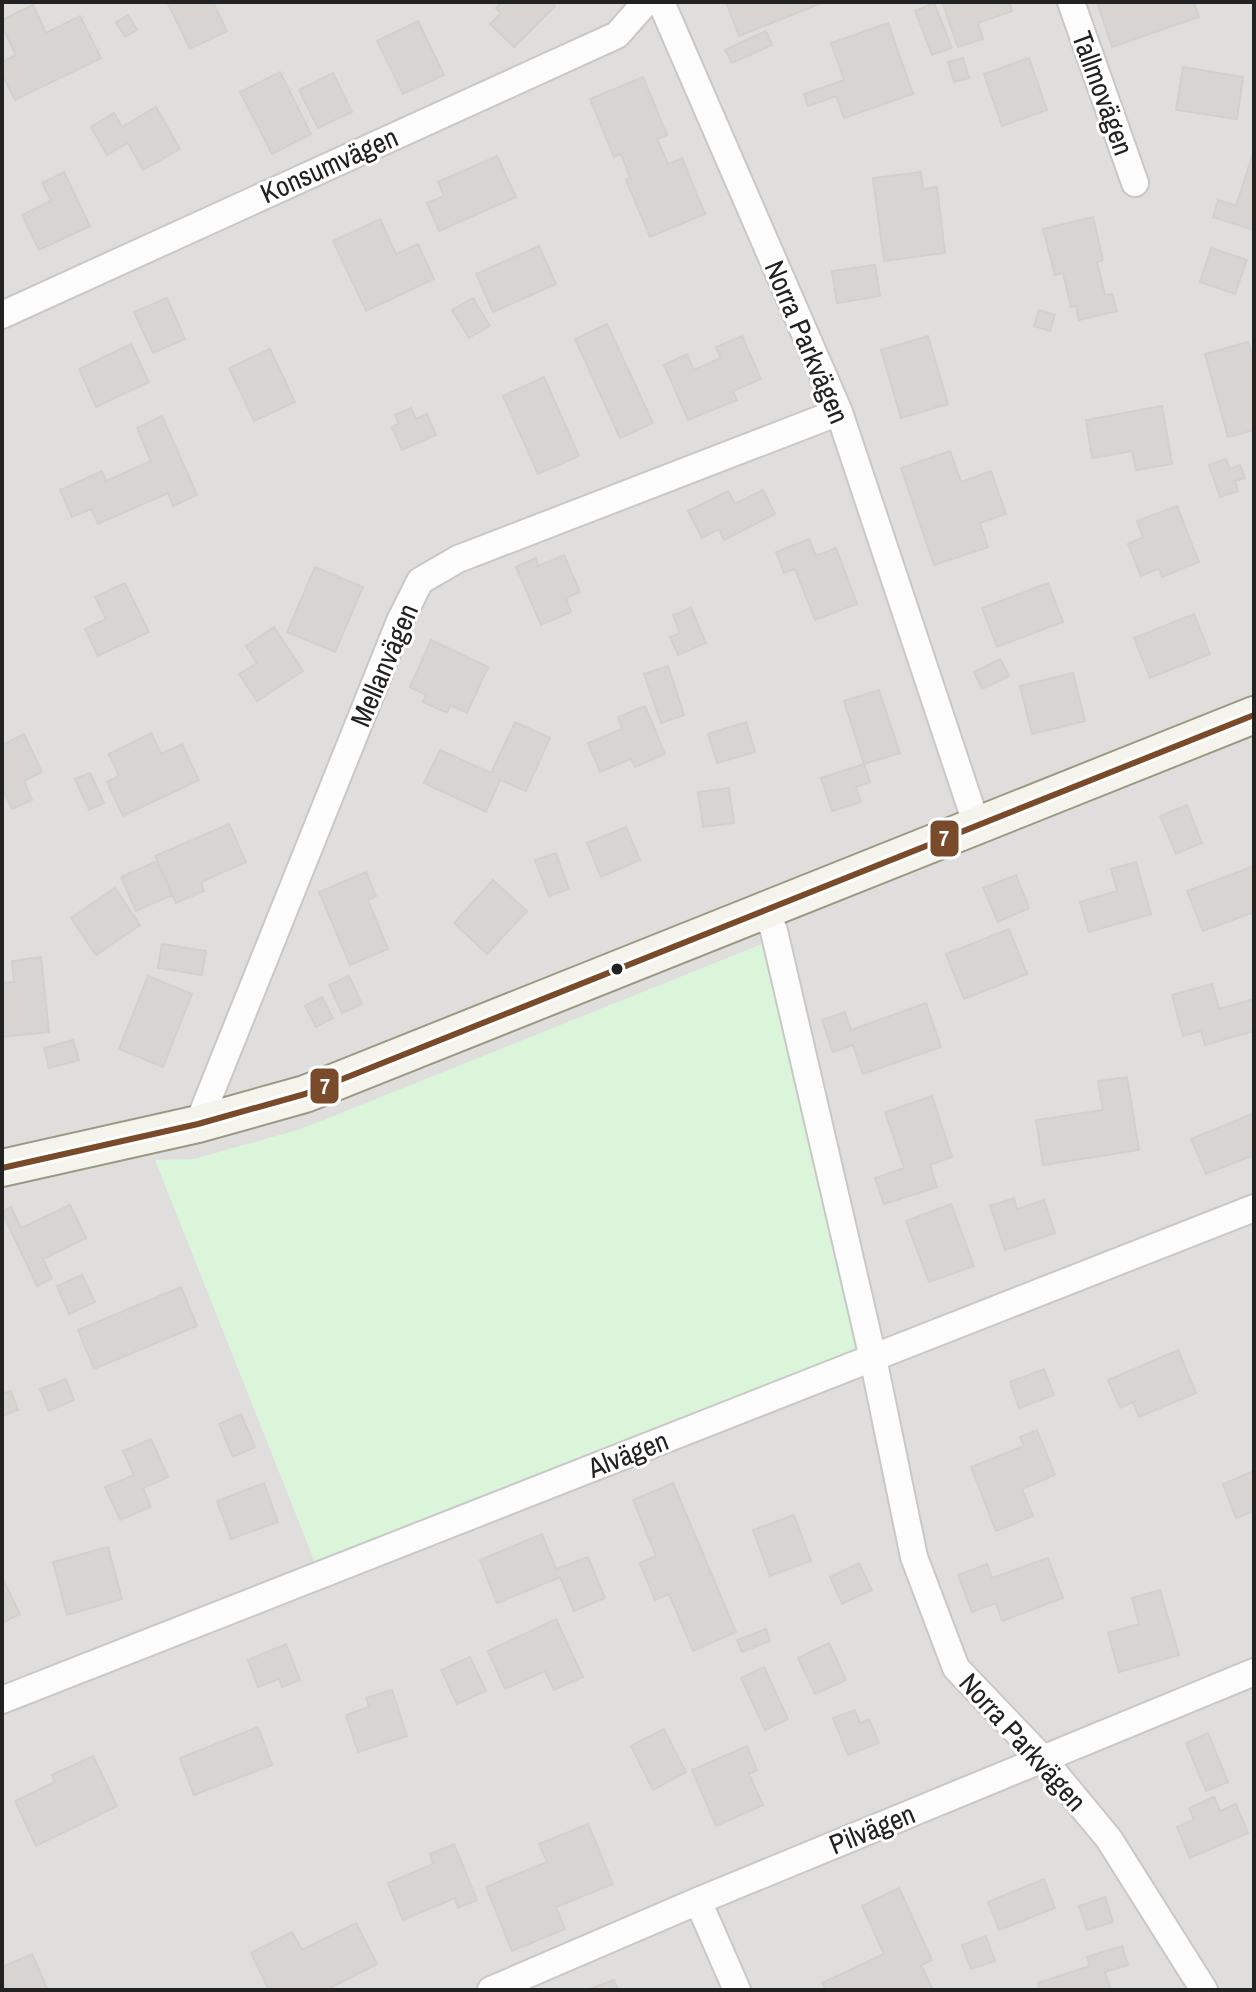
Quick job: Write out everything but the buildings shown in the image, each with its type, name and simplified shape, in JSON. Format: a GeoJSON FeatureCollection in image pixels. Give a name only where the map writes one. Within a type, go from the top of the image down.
{"type":"FeatureCollection","features":[{"type":"Feature","properties":{"kind":"street","name":"Konsumvägen"},"geometry":{"type":"LineString","coordinates":[[2,315],[617,35],[646,2]]}},
{"type":"Feature","properties":{"kind":"street","name":"Norra Parkvägen"},"geometry":{"type":"LineString","coordinates":[[661,2],[839,412],[977,826]]}},
{"type":"Feature","properties":{"kind":"street","name":"Tallmovägen"},"geometry":{"type":"LineString","coordinates":[[1071,2],[1135,183]]}},
{"type":"Feature","properties":{"kind":"street","name":"Mellanvägen"},"geometry":{"type":"LineString","coordinates":[[198,1124],[394,636],[420,581],[458,559],[839,412]]}},
{"type":"Feature","properties":{"kind":"street"},"geometry":{"type":"LineString","coordinates":[[2,1168],[198,1124],[305,1094],[1254,715]]}},
{"type":"Feature","properties":{"kind":"street","name":"Norra Parkvägen"},"geometry":{"type":"LineString","coordinates":[[765,909],[774,931],[873,1358],[914,1557],[956,1668],[1042,1758],[1109,1839],[1204,1990]]}},
{"type":"Feature","properties":{"kind":"street","name":"Alvägen"},"geometry":{"type":"LineString","coordinates":[[2,1700],[1254,1208]]}},
{"type":"Feature","properties":{"kind":"street","name":"Pilvägen"},"geometry":{"type":"LineString","coordinates":[[491,1990],[698,1901],[1254,1672]]}},
{"type":"Feature","properties":{"kind":"street"},"geometry":{"type":"LineString","coordinates":[[698,1901],[737,1990]]}},
{"type":"Feature","properties":{"kind":"shaded area"},"geometry":{"type":"Polygon","coordinates":[[[2,2],[1254,2],[1254,1990],[2,1990],[2,2]]]}},
{"type":"Feature","properties":{"kind":"green space"},"geometry":{"type":"Polygon","coordinates":[[[774,931],[873,1358],[320,1575],[155,1160],[194,1159],[301,1129],[762,944],[774,931]]]}},
{"type":"Feature","properties":{"kind":"transit line","name":"7"},"geometry":{"type":"LineString","coordinates":[[2,1168],[198,1124],[305,1094],[1254,715]]}}]}
